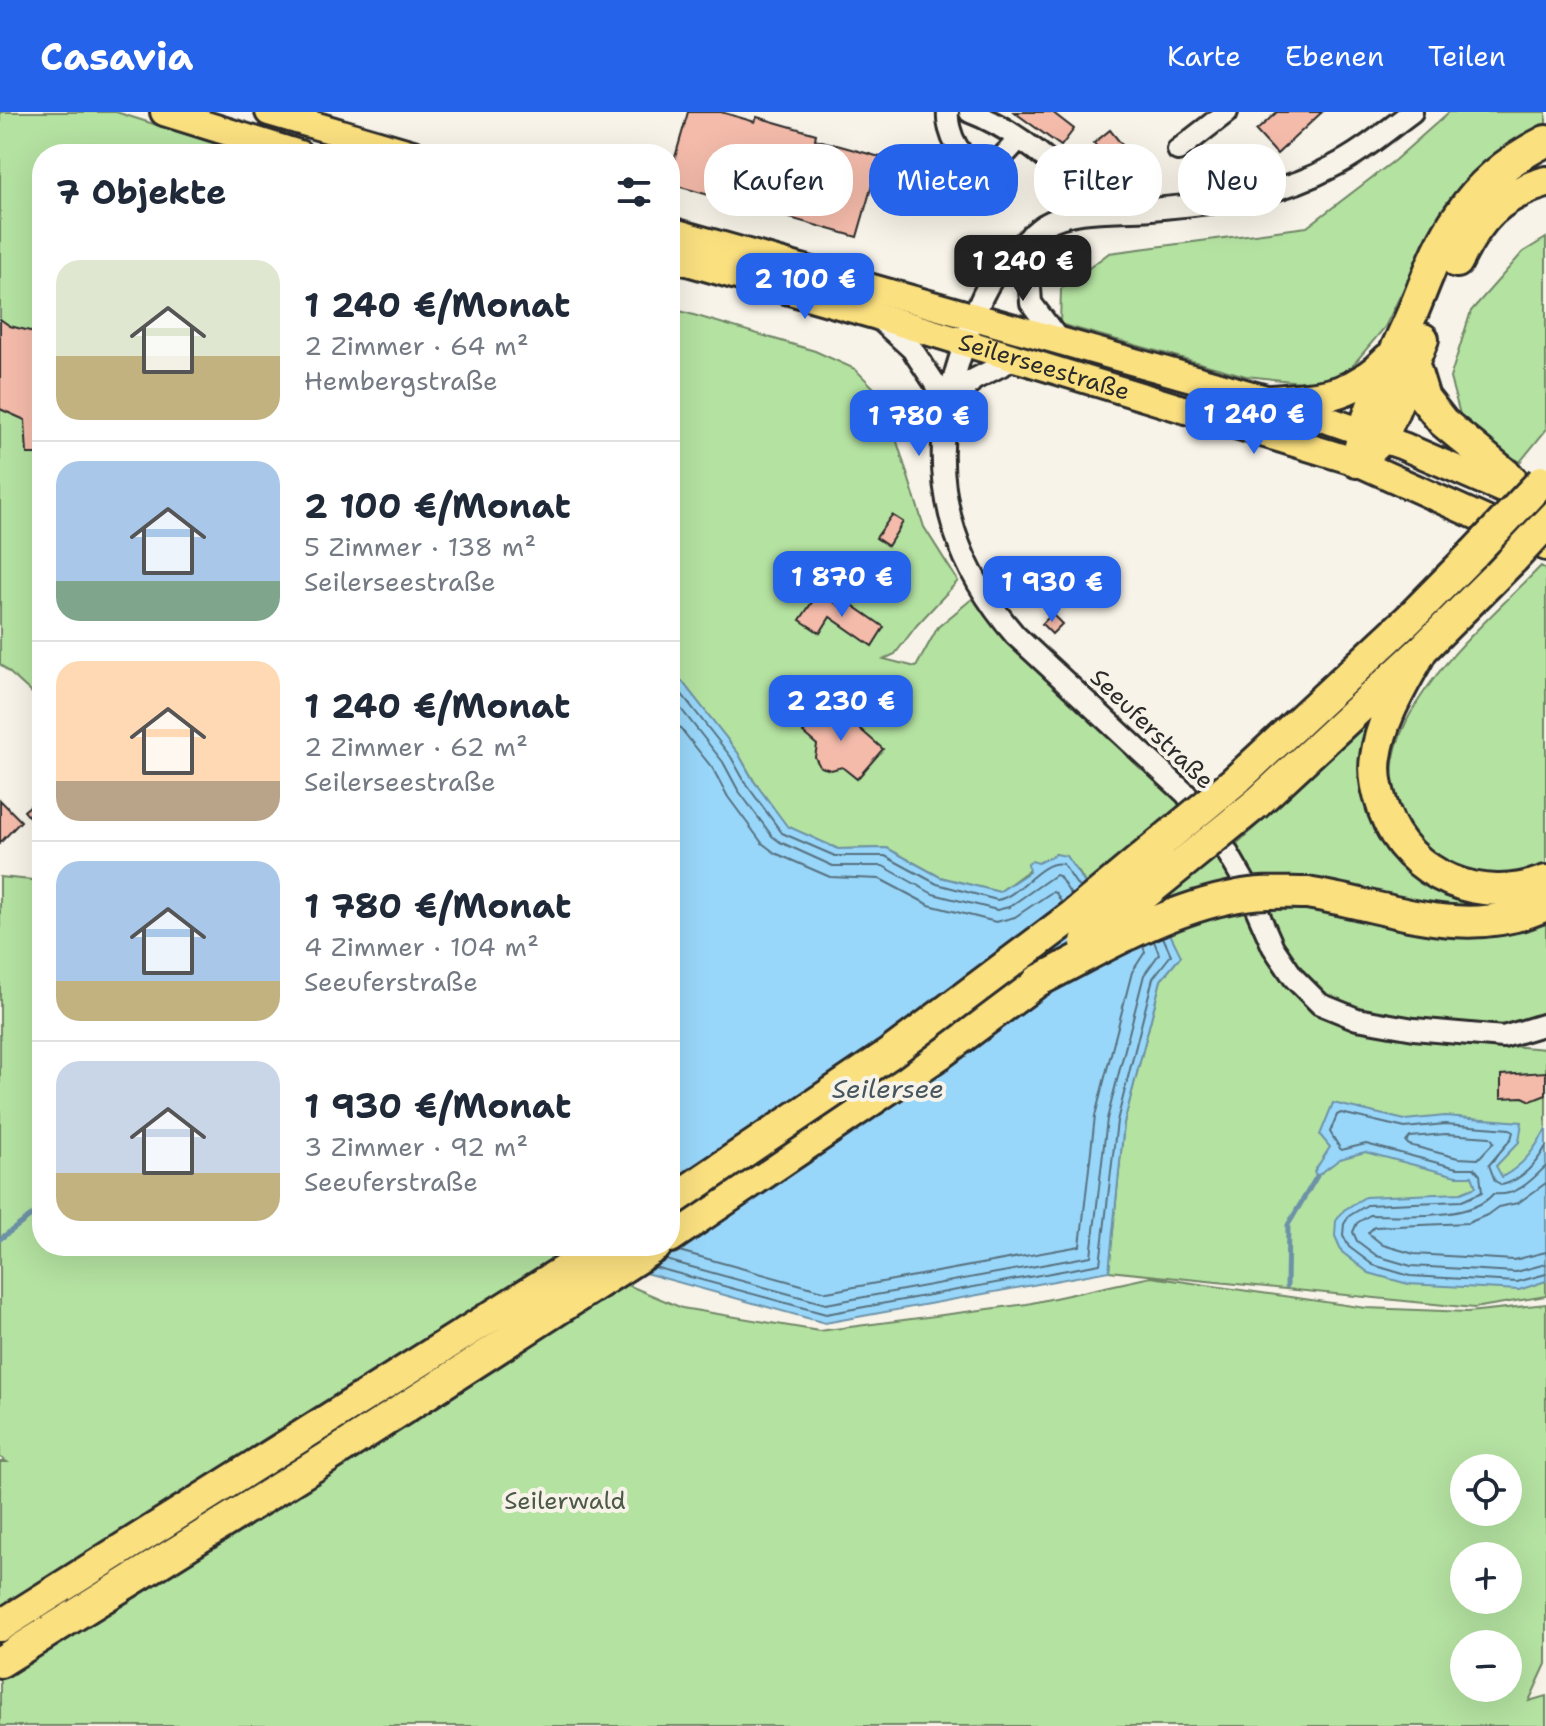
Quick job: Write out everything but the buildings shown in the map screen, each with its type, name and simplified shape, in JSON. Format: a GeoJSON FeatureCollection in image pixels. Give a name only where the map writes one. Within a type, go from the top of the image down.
{"type":"FeatureCollection","features":[{"type":"Feature","properties":{"kind":"highway"},"geometry":{"type":"LineString","coordinates":[[1357,462],[1372,435],[1404,356],[1434,262],[1458,215],[1502,168],[1546,141]]}},
{"type":"Feature","properties":{"kind":"highway"},"geometry":{"type":"LineString","coordinates":[[1273,401],[1319,397],[1344,391],[1404,356],[1471,233],[1486,214],[1505,198],[1546,182]]}},
{"type":"Feature","properties":{"kind":"highway"},"geometry":{"type":"LineString","coordinates":[[680,1195],[889,1054],[1071,917],[1236,780],[1541,491],[1508,476],[1443,422],[1424,398],[1404,356]]}},
{"type":"Feature","properties":{"kind":"highway"},"geometry":{"type":"LineString","coordinates":[[680,1230],[941,1053],[1038,981],[1257,803],[1422,650],[1546,524]]}},
{"type":"Feature","properties":{"kind":"highway"},"geometry":{"type":"LineString","coordinates":[[1422,650],[1382,727],[1375,759],[1377,790],[1388,822],[1408,852],[1433,872],[1459,885],[1500,891],[1546,881]]}},
{"type":"Feature","properties":{"kind":"highway"},"geometry":{"type":"LineString","coordinates":[[1038,981],[1187,909],[1239,895],[1307,893],[1456,923],[1491,922],[1546,905]]}},
{"type":"Feature","properties":{"kind":"highway"},"geometry":{"type":"LineString","coordinates":[[0,1626],[587,1256]]}},
{"type":"Feature","properties":{"kind":"highway"},"geometry":{"type":"LineString","coordinates":[[0,1662],[441,1386],[641,1256]]}},
{"type":"Feature","properties":{"kind":"main road"},"geometry":{"type":"LineString","coordinates":[[164,112],[267,144]]}},
{"type":"Feature","properties":{"kind":"main road"},"geometry":{"type":"LineString","coordinates":[[269,112],[379,144]]}},
{"type":"Feature","properties":{"kind":"main road","name":"Seilerseestraße"},"geometry":{"type":"LineString","coordinates":[[680,234],[1273,401],[1541,491]]}},
{"type":"Feature","properties":{"kind":"main road","name":"Seilerseestraße"},"geometry":{"type":"LineString","coordinates":[[680,260],[874,315],[1357,462],[1546,547]]}},
{"type":"Feature","properties":{"kind":"street"},"geometry":{"type":"LineString","coordinates":[[948,112],[947,124],[959,149],[972,163],[986,166],[997,161],[1019,139]]}},
{"type":"Feature","properties":{"kind":"street"},"geometry":{"type":"LineString","coordinates":[[970,112],[999,124],[1034,152]]}},
{"type":"Feature","properties":{"kind":"street"},"geometry":{"type":"LineString","coordinates":[[1186,144],[1227,112]]}},
{"type":"Feature","properties":{"kind":"street","name":"Seeuferstraße"},"geometry":{"type":"LineString","coordinates":[[1162,206],[1231,201],[1299,183],[1364,149],[1412,112]]}},
{"type":"Feature","properties":{"kind":"street","name":"Seeuferstraße"},"geometry":{"type":"LineString","coordinates":[[1073,216],[1045,224],[1031,235],[1000,265],[984,289],[946,410],[941,459],[947,505],[957,540],[980,590],[1015,635],[1186,794],[1222,843],[1250,893],[1273,947],[1306,992],[1320,1004],[1357,1019],[1414,1029],[1503,1037],[1546,1024]]}},
{"type":"Feature","properties":{"kind":"street"},"geometry":{"type":"LineString","coordinates":[[1031,235],[1028,259],[1031,303],[1059,340]]}},
{"type":"Feature","properties":{"kind":"street"},"geometry":{"type":"LineString","coordinates":[[874,315],[912,349],[934,382],[946,410],[973,380],[1014,359]]}},
{"type":"Feature","properties":{"kind":"green space"},"geometry":{"type":"Polygon","coordinates":[[[0,112],[116,112],[217,144],[32,144],[32,693],[0,664],[0,112]]]}},
{"type":"Feature","properties":{"kind":"green space"},"geometry":{"type":"Polygon","coordinates":[[[1449,112],[1546,112],[1546,125],[1531,131],[1469,179],[1435,224],[1385,327],[1348,371],[1328,385],[1246,376],[1060,324],[1061,289],[1109,253],[1307,227],[1395,160],[1449,112]]]}},
{"type":"Feature","properties":{"kind":"green space"},"geometry":{"type":"Polygon","coordinates":[[[1546,238],[1546,430],[1520,462],[1463,425],[1450,378],[1471,311],[1523,252],[1546,238]]]}},
{"type":"Feature","properties":{"kind":"green space"},"geometry":{"type":"Polygon","coordinates":[[[680,311],[815,351],[855,369],[877,391],[886,407],[924,527],[958,581],[895,654],[884,659],[916,667],[938,627],[979,593],[1182,794],[1317,1008],[1448,1041],[1546,1049],[1546,1296],[1474,1308],[1109,1271],[1124,1123],[1161,980],[1181,956],[1091,893],[1078,871],[1056,854],[999,892],[940,877],[887,848],[838,849],[786,826],[738,753],[680,679],[680,311]]]}},
{"type":"Feature","properties":{"kind":"green space"},"geometry":{"type":"Polygon","coordinates":[[[1541,566],[1546,569],[1546,870],[1521,880],[1504,881],[1451,869],[1432,854],[1401,816],[1392,778],[1399,738],[1419,700],[1447,662],[1541,566]]]}},
{"type":"Feature","properties":{"kind":"green space"},"geometry":{"type":"Polygon","coordinates":[[[1389,704],[1375,726],[1397,847],[1513,900],[1489,916],[1251,885],[1231,849],[1389,704]]]}},
{"type":"Feature","properties":{"kind":"green space","name":"Seilerwald"},"geometry":{"type":"Polygon","coordinates":[[[0,877],[32,880],[32,1256],[559,1256],[682,1308],[819,1331],[1027,1304],[1151,1277],[1366,1308],[1468,1312],[1546,1304],[1546,1664],[1529,1701],[1546,1696],[1546,1726],[0,1726],[0,1462],[7,1462],[0,1457],[0,877]]]}},
{"type":"Feature","properties":{"kind":"green space"},"geometry":{"type":"Polygon","coordinates":[[[1267,909],[1328,910],[1463,937],[1518,933],[1546,924],[1546,1014],[1504,1026],[1474,1027],[1396,1021],[1345,1006],[1323,995],[1298,973],[1282,947],[1267,909]]]}},
{"type":"Feature","properties":{"kind":"water","name":"Seilersee"},"geometry":{"type":"Polygon","coordinates":[[[680,679],[738,753],[753,780],[787,826],[838,849],[887,848],[940,877],[999,892],[1029,872],[1028,864],[1032,861],[1038,863],[1056,854],[1066,856],[1091,892],[1154,901],[1181,956],[1161,980],[1124,1123],[1109,1271],[825,1323],[584,1256],[680,1256],[680,679]]]}},
{"type":"Feature","properties":{"kind":"water"},"geometry":{"type":"Polygon","coordinates":[[[1333,1103],[1405,1120],[1445,1116],[1522,1122],[1519,1142],[1496,1166],[1502,1177],[1528,1156],[1546,1129],[1546,1281],[1519,1290],[1408,1284],[1369,1273],[1342,1252],[1335,1236],[1336,1221],[1344,1210],[1365,1197],[1461,1193],[1476,1187],[1472,1176],[1456,1176],[1365,1152],[1340,1159],[1317,1176],[1314,1172],[1330,1147],[1320,1135],[1333,1103]]]}},
{"type":"Feature","properties":{"kind":"waterway"},"geometry":{"type":"LineString","coordinates":[[1287,1286],[1288,1225],[1317,1176]]}},
{"type":"Feature","properties":{"kind":"waterway"},"geometry":{"type":"LineString","coordinates":[[0,1239],[32,1215]]}}]}
